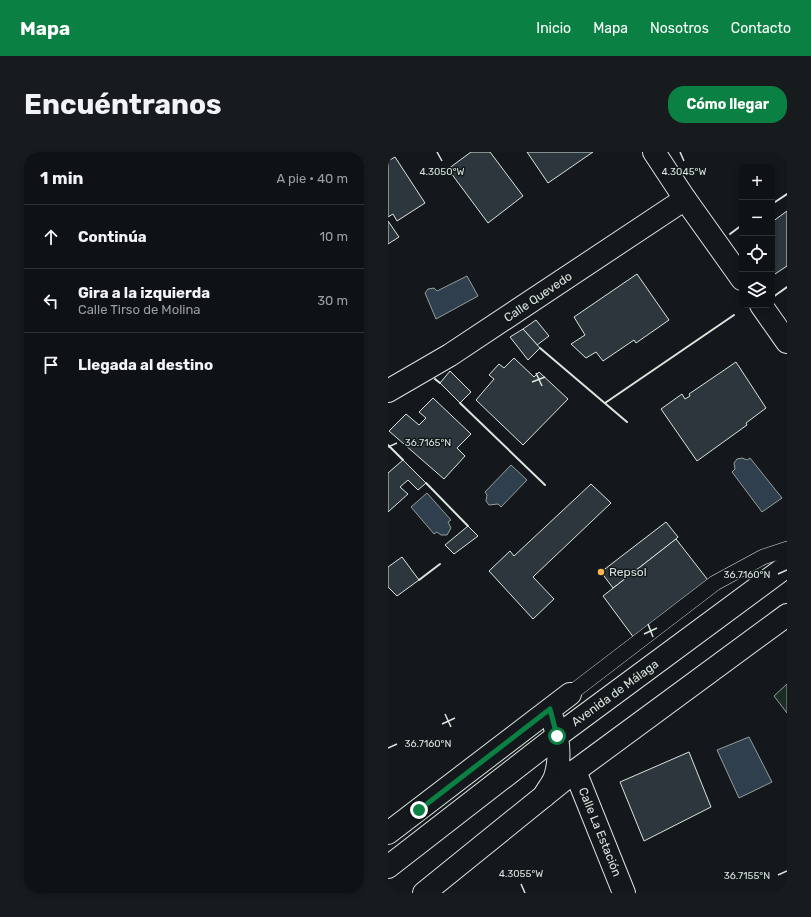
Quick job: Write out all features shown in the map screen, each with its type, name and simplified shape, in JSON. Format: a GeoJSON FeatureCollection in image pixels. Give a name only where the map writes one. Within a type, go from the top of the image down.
{"type":"FeatureCollection","features":[{"type":"Feature","properties":{"kind":"street"},"geometry":{"type":"LineString","coordinates":[[654,152],[685,199],[739,275]]}},
{"type":"Feature","properties":{"kind":"street","name":"Calle Quevedo"},"geometry":{"type":"LineString","coordinates":[[388,391],[450,355],[685,199]]}},
{"type":"Feature","properties":{"kind":"street"},"geometry":{"type":"LineString","coordinates":[[763,308],[787,342]]}},
{"type":"Feature","properties":{"kind":"street","name":"Avenida de Málaga"},"geometry":{"type":"LineString","coordinates":[[388,866],[557,736],[787,566]]}},
{"type":"Feature","properties":{"kind":"street"},"geometry":{"type":"LineString","coordinates":[[424,893],[575,770],[787,615]]}},
{"type":"Feature","properties":{"kind":"street"},"geometry":{"type":"LineString","coordinates":[[388,833],[570,694]]}},
{"type":"Feature","properties":{"kind":"street"},"geometry":{"type":"LineString","coordinates":[[544,714],[557,736],[558,752],[555,777],[544,796]]}},
{"type":"Feature","properties":{"kind":"street","name":"Calle La Estación"},"geometry":{"type":"LineString","coordinates":[[575,770],[624,893]]}},
{"type":"Feature","properties":{"kind":"street"},"geometry":{"type":"LineString","coordinates":[[388,858],[419,810]]}},
{"type":"Feature","properties":{"kind":"lane"},"geometry":{"type":"LineString","coordinates":[[570,694],[715,583],[763,557],[787,549]]}},
{"type":"Feature","properties":{"kind":"green space"},"geometry":{"type":"Polygon","coordinates":[[[787,684],[787,713],[774,696],[787,684]]]}},
{"type":"Feature","properties":{"kind":"water"},"geometry":{"type":"Polygon","coordinates":[[[467,276],[478,296],[436,319],[425,293],[428,289],[434,288],[437,291],[467,276]]]}},
{"type":"Feature","properties":{"kind":"water"},"geometry":{"type":"Polygon","coordinates":[[[742,458],[747,460],[750,458],[782,498],[762,512],[732,472],[735,469],[734,463],[737,459],[742,458]]]}},
{"type":"Feature","properties":{"kind":"water"},"geometry":{"type":"Polygon","coordinates":[[[511,465],[527,480],[501,507],[498,504],[489,505],[486,501],[487,495],[485,492],[511,465]]]}},
{"type":"Feature","properties":{"kind":"water"},"geometry":{"type":"Polygon","coordinates":[[[427,493],[451,520],[448,522],[451,528],[447,535],[441,535],[437,532],[434,534],[411,507],[427,493]]]}},
{"type":"Feature","properties":{"kind":"water"},"geometry":{"type":"Polygon","coordinates":[[[749,737],[772,782],[739,798],[717,750],[749,737]]]}},
{"type":"Feature","properties":{"kind":"building"},"geometry":{"type":"Polygon","coordinates":[[[471,152],[490,152],[523,196],[488,223],[448,169],[471,152]]]}},
{"type":"Feature","properties":{"kind":"building"},"geometry":{"type":"Polygon","coordinates":[[[527,152],[593,152],[548,183],[527,152]]]}},
{"type":"Feature","properties":{"kind":"building"},"geometry":{"type":"Polygon","coordinates":[[[395,157],[425,203],[397,221],[393,214],[388,217],[388,161],[395,157]]]}},
{"type":"Feature","properties":{"kind":"building"},"geometry":{"type":"Polygon","coordinates":[[[787,211],[787,266],[775,274],[775,236],[775,220],[787,211]]]}},
{"type":"Feature","properties":{"kind":"building"},"geometry":{"type":"Polygon","coordinates":[[[388,221],[399,237],[388,244],[388,221]]]}},
{"type":"Feature","properties":{"kind":"building"},"geometry":{"type":"Polygon","coordinates":[[[637,274],[669,320],[636,343],[634,340],[603,361],[596,352],[586,358],[571,344],[585,335],[574,317],[637,274]]]}},
{"type":"Feature","properties":{"kind":"building"},"geometry":{"type":"Polygon","coordinates":[[[536,320],[549,336],[537,345],[523,329],[536,320]]]}},
{"type":"Feature","properties":{"kind":"building"},"geometry":{"type":"Polygon","coordinates":[[[523,329],[540,348],[528,360],[510,337],[523,329]]]}},
{"type":"Feature","properties":{"kind":"building"},"geometry":{"type":"Polygon","coordinates":[[[514,358],[534,377],[539,372],[568,399],[523,445],[476,400],[494,379],[489,375],[499,364],[504,368],[514,358]]]}},
{"type":"Feature","properties":{"kind":"building"},"geometry":{"type":"Polygon","coordinates":[[[736,362],[766,408],[746,423],[747,425],[697,461],[661,409],[682,394],[685,399],[690,396],[689,394],[736,362]]]}},
{"type":"Feature","properties":{"kind":"building"},"geometry":{"type":"Polygon","coordinates":[[[450,371],[471,392],[460,403],[440,383],[450,371]]]}},
{"type":"Feature","properties":{"kind":"building"},"geometry":{"type":"Polygon","coordinates":[[[433,398],[471,434],[457,448],[465,456],[444,479],[389,431],[406,414],[419,425],[426,418],[419,412],[433,398]]]}},
{"type":"Feature","properties":{"kind":"building"},"geometry":{"type":"Polygon","coordinates":[[[403,460],[426,483],[418,490],[408,480],[400,487],[408,494],[388,512],[388,473],[403,460]]]}},
{"type":"Feature","properties":{"kind":"building"},"geometry":{"type":"Polygon","coordinates":[[[591,484],[611,503],[533,577],[554,599],[533,619],[489,571],[510,551],[514,556],[591,484]]]}},
{"type":"Feature","properties":{"kind":"building"},"geometry":{"type":"Polygon","coordinates":[[[666,522],[678,537],[613,588],[601,572],[666,522]]]}},
{"type":"Feature","properties":{"kind":"building"},"geometry":{"type":"Polygon","coordinates":[[[468,526],[478,536],[454,554],[445,545],[468,526]]]}},
{"type":"Feature","properties":{"kind":"building"},"geometry":{"type":"Polygon","coordinates":[[[676,539],[711,584],[637,642],[603,596],[676,539]]]}},
{"type":"Feature","properties":{"kind":"building"},"geometry":{"type":"Polygon","coordinates":[[[402,557],[419,580],[397,596],[388,587],[388,567],[402,557]]]}},
{"type":"Feature","properties":{"kind":"building"},"geometry":{"type":"Polygon","coordinates":[[[689,752],[711,807],[644,841],[620,782],[689,752]]]}},
{"type":"Feature","properties":{"kind":"wall"},"geometry":{"type":"LineString","coordinates":[[775,202],[787,194]]}},
{"type":"Feature","properties":{"kind":"wall"},"geometry":{"type":"LineString","coordinates":[[730,234],[739,227]]}},
{"type":"Feature","properties":{"kind":"wall"},"geometry":{"type":"LineString","coordinates":[[775,296],[787,287]]}},
{"type":"Feature","properties":{"kind":"wall"},"geometry":{"type":"LineString","coordinates":[[605,403],[734,315]]}},
{"type":"Feature","properties":{"kind":"wall"},"geometry":{"type":"LineString","coordinates":[[540,348],[627,422]]}},
{"type":"Feature","properties":{"kind":"wall"},"geometry":{"type":"LineString","coordinates":[[435,379],[440,383]]}},
{"type":"Feature","properties":{"kind":"wall"},"geometry":{"type":"LineString","coordinates":[[460,403],[545,485]]}},
{"type":"Feature","properties":{"kind":"wall"},"geometry":{"type":"LineString","coordinates":[[388,445],[403,460]]}},
{"type":"Feature","properties":{"kind":"wall"},"geometry":{"type":"LineString","coordinates":[[426,483],[468,526]]}},
{"type":"Feature","properties":{"kind":"wall"},"geometry":{"type":"LineString","coordinates":[[419,580],[440,564]]}},
{"type":"Feature","properties":{"kind":"place","name":"Repsol"},"geometry":{"type":"Point","coordinates":[601,572]}},
{"type":"Feature","properties":{"kind":"route"},"geometry":{"type":"LineString","coordinates":[[419,810],[550,709],[557,731],[557,736]]}}]}
